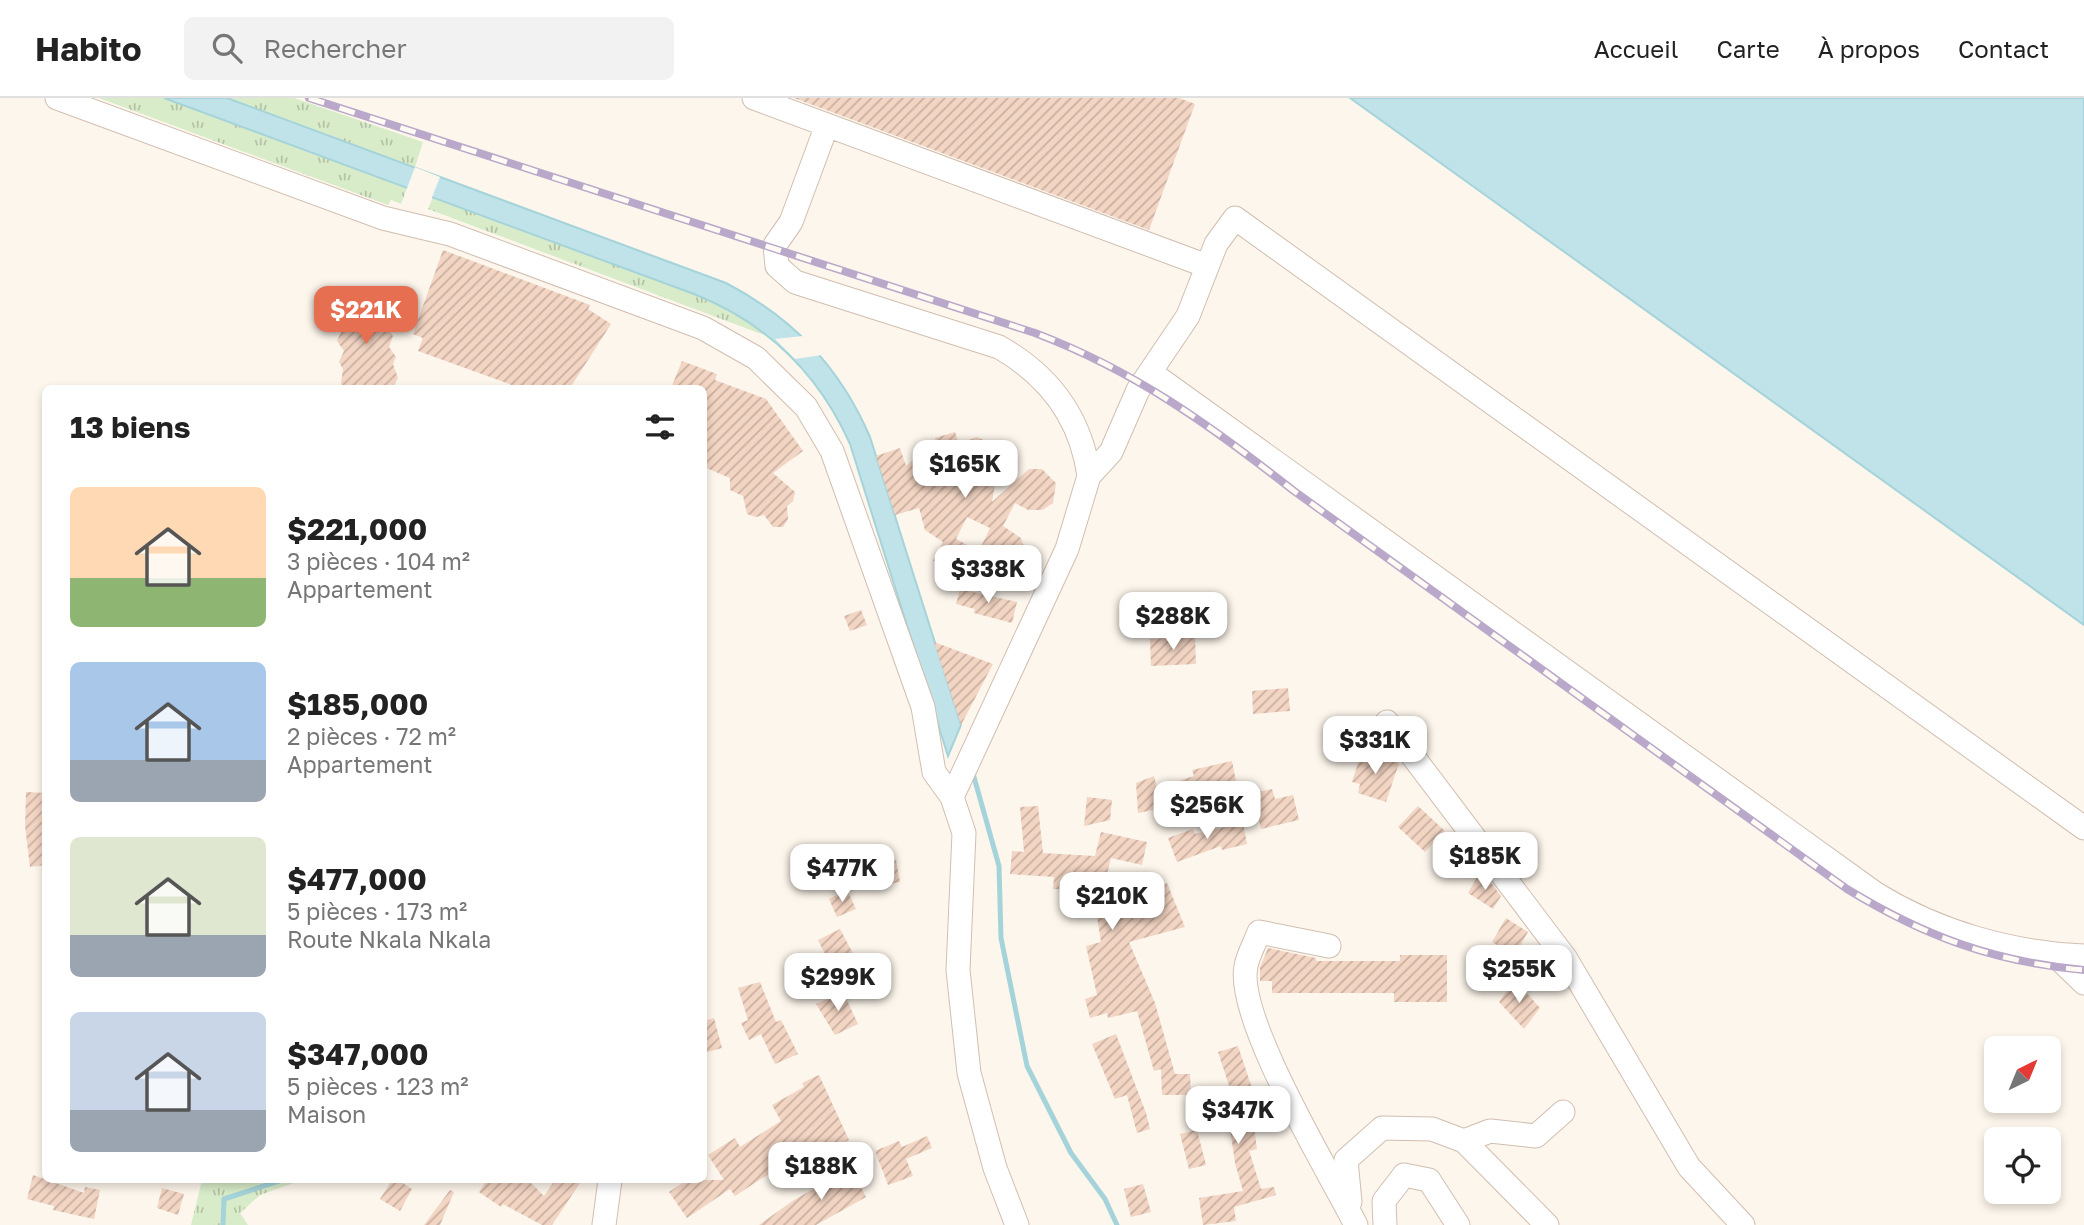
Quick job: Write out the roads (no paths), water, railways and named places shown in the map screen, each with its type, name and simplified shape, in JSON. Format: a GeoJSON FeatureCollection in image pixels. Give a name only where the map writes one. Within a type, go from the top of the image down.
{"type":"FeatureCollection","features":[{"type":"Feature","properties":{"kind":"street"},"geometry":{"type":"LineString","coordinates":[[57,98],[383,218],[450,234],[703,328],[740,346],[772,371],[806,407],[832,451],[923,707],[934,772],[952,797],[964,833],[958,970],[969,1073],[995,1168],[1017,1225]]}},
{"type":"Feature","properties":{"kind":"street"},"geometry":{"type":"LineString","coordinates":[[754,98],[1208,266]]}},
{"type":"Feature","properties":{"kind":"street"},"geometry":{"type":"LineString","coordinates":[[827,125],[791,222],[775,245],[775,259],[782,273],[795,282],[999,346],[1015,355],[1043,378],[1066,407],[1082,440],[1089,476]]}},
{"type":"Feature","properties":{"kind":"street"},"geometry":{"type":"LineString","coordinates":[[952,797],[1067,549],[1089,476],[1111,452],[1138,390],[1188,316],[1216,244],[1235,218],[2084,828]]}},
{"type":"Feature","properties":{"kind":"street"},"geometry":{"type":"LineString","coordinates":[[1150,372],[1876,894],[1917,917],[1959,933],[2054,954],[2084,956]]}},
{"type":"Feature","properties":{"kind":"street"},"geometry":{"type":"LineString","coordinates":[[1387,722],[1566,959],[1689,1167],[1743,1225]]}},
{"type":"Feature","properties":{"kind":"street"},"geometry":{"type":"LineString","coordinates":[[1329,946],[1259,932],[1245,968],[1252,1020],[1354,1220]]}},
{"type":"Feature","properties":{"kind":"street"},"geometry":{"type":"LineString","coordinates":[[2054,954],[2084,983]]}},
{"type":"Feature","properties":{"kind":"street"},"geometry":{"type":"LineString","coordinates":[[1464,1141],[1490,1131],[1536,1136],[1563,1112]]}},
{"type":"Feature","properties":{"kind":"street"},"geometry":{"type":"LineString","coordinates":[[1354,1220],[1346,1160],[1382,1128],[1432,1129],[1464,1141],[1547,1225]]}},
{"type":"Feature","properties":{"kind":"street"},"geometry":{"type":"LineString","coordinates":[[1385,1225],[1384,1201],[1404,1175],[1430,1180],[1458,1225]]}},
{"type":"Feature","properties":{"kind":"street"},"geometry":{"type":"LineString","coordinates":[[604,1225],[610,1183]]}},
{"type":"Feature","properties":{"kind":"water"},"geometry":{"type":"Polygon","coordinates":[[[164,98],[227,98],[726,283],[773,312],[812,347],[829,367],[844,388],[870,437],[961,725],[948,756],[850,444],[822,394],[806,373],[767,335],[745,320],[694,294],[164,98]]]}},
{"type":"Feature","properties":{"kind":"water"},"geometry":{"type":"Polygon","coordinates":[[[1350,98],[2084,98],[2084,625],[1350,98]]]}},
{"type":"Feature","properties":{"kind":"waterway"},"geometry":{"type":"LineString","coordinates":[[972,770],[999,866],[1001,938],[1027,1066],[1071,1153],[1105,1199],[1117,1225]]}},
{"type":"Feature","properties":{"kind":"waterway"},"geometry":{"type":"LineString","coordinates":[[223,1225],[224,1199],[273,1183]]}},
{"type":"Feature","properties":{"kind":"railway"},"geometry":{"type":"LineString","coordinates":[[309,98],[1035,333],[1106,364],[1202,422],[1847,889],[1904,920],[1961,944],[2020,961],[2084,970]]}}]}
